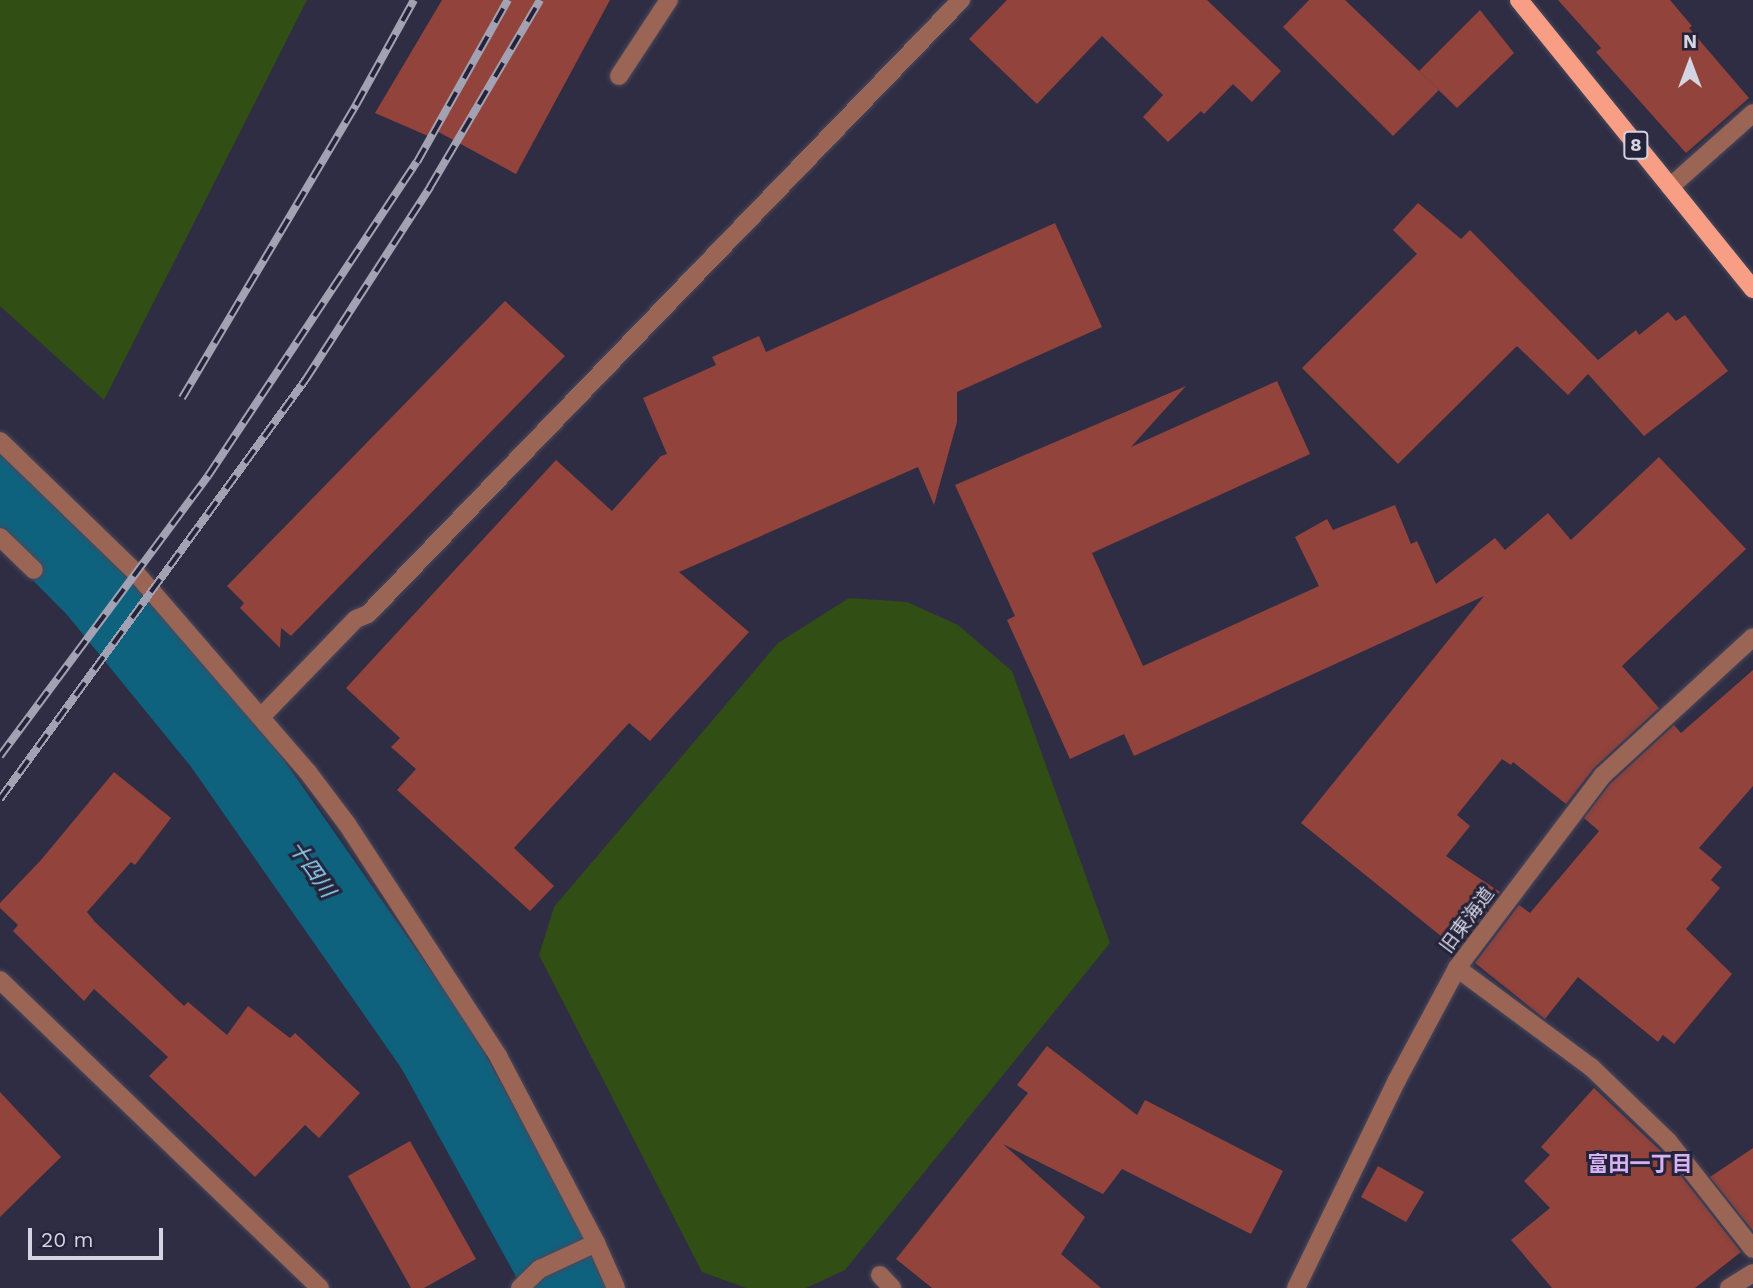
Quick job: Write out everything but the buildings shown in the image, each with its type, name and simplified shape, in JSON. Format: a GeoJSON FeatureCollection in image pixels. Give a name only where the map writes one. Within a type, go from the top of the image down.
{"type":"FeatureCollection","features":[{"type":"Feature","properties":{"kind":"main road","name":"8"},"geometry":{"type":"LineString","coordinates":[[1519,0],[1753,289]]}},
{"type":"Feature","properties":{"kind":"street"},"geometry":{"type":"LineString","coordinates":[[619,76],[669,0]]}},
{"type":"Feature","properties":{"kind":"street"},"geometry":{"type":"LineString","coordinates":[[261,717],[356,619],[368,614],[961,0]]}},
{"type":"Feature","properties":{"kind":"street"},"geometry":{"type":"LineString","coordinates":[[1670,187],[1753,113]]}},
{"type":"Feature","properties":{"kind":"street"},"geometry":{"type":"LineString","coordinates":[[0,441],[135,572],[261,717],[347,824],[459,992],[498,1056],[596,1243],[616,1288]]}},
{"type":"Feature","properties":{"kind":"street"},"geometry":{"type":"LineString","coordinates":[[0,537],[34,569]]}},
{"type":"Feature","properties":{"kind":"street","name":"旧東海道"},"geometry":{"type":"LineString","coordinates":[[1296,1288],[1397,1080],[1457,968],[1602,776],[1753,637]]}},
{"type":"Feature","properties":{"kind":"street"},"geometry":{"type":"LineString","coordinates":[[1457,968],[1591,1067],[1668,1141],[1753,1249]]}},
{"type":"Feature","properties":{"kind":"street"},"geometry":{"type":"LineString","coordinates":[[0,980],[320,1288]]}},
{"type":"Feature","properties":{"kind":"street"},"geometry":{"type":"LineString","coordinates":[[520,1288],[540,1269],[596,1243]]}},
{"type":"Feature","properties":{"kind":"street"},"geometry":{"type":"LineString","coordinates":[[1729,1288],[1753,1273]]}},
{"type":"Feature","properties":{"kind":"green space"},"geometry":{"type":"Polygon","coordinates":[[[0,0],[307,0],[104,400],[0,306],[0,0]]]}},
{"type":"Feature","properties":{"kind":"green space"},"geometry":{"type":"Polygon","coordinates":[[[849,598],[907,602],[958,625],[1012,671],[1110,943],[845,1270],[806,1288],[746,1288],[702,1272],[539,955],[554,907],[778,643],[849,598]]]}},
{"type":"Feature","properties":{"kind":"waterway","name":"十四川"},"geometry":{"type":"LineString","coordinates":[[0,491],[96,587],[224,744],[436,1048],[568,1288]]}},
{"type":"Feature","properties":{"kind":"railway"},"geometry":{"type":"LineString","coordinates":[[182,398],[356,105],[414,0]]}},
{"type":"Feature","properties":{"kind":"railway"},"geometry":{"type":"LineString","coordinates":[[0,756],[208,476],[417,162],[508,0]]}},
{"type":"Feature","properties":{"kind":"railway"},"geometry":{"type":"LineString","coordinates":[[0,799],[306,379],[430,187],[540,0]]}},
{"type":"Feature","properties":{"kind":"district","name":"富田一丁目"},"geometry":{"type":"Point","coordinates":[1640,1164]}}]}
